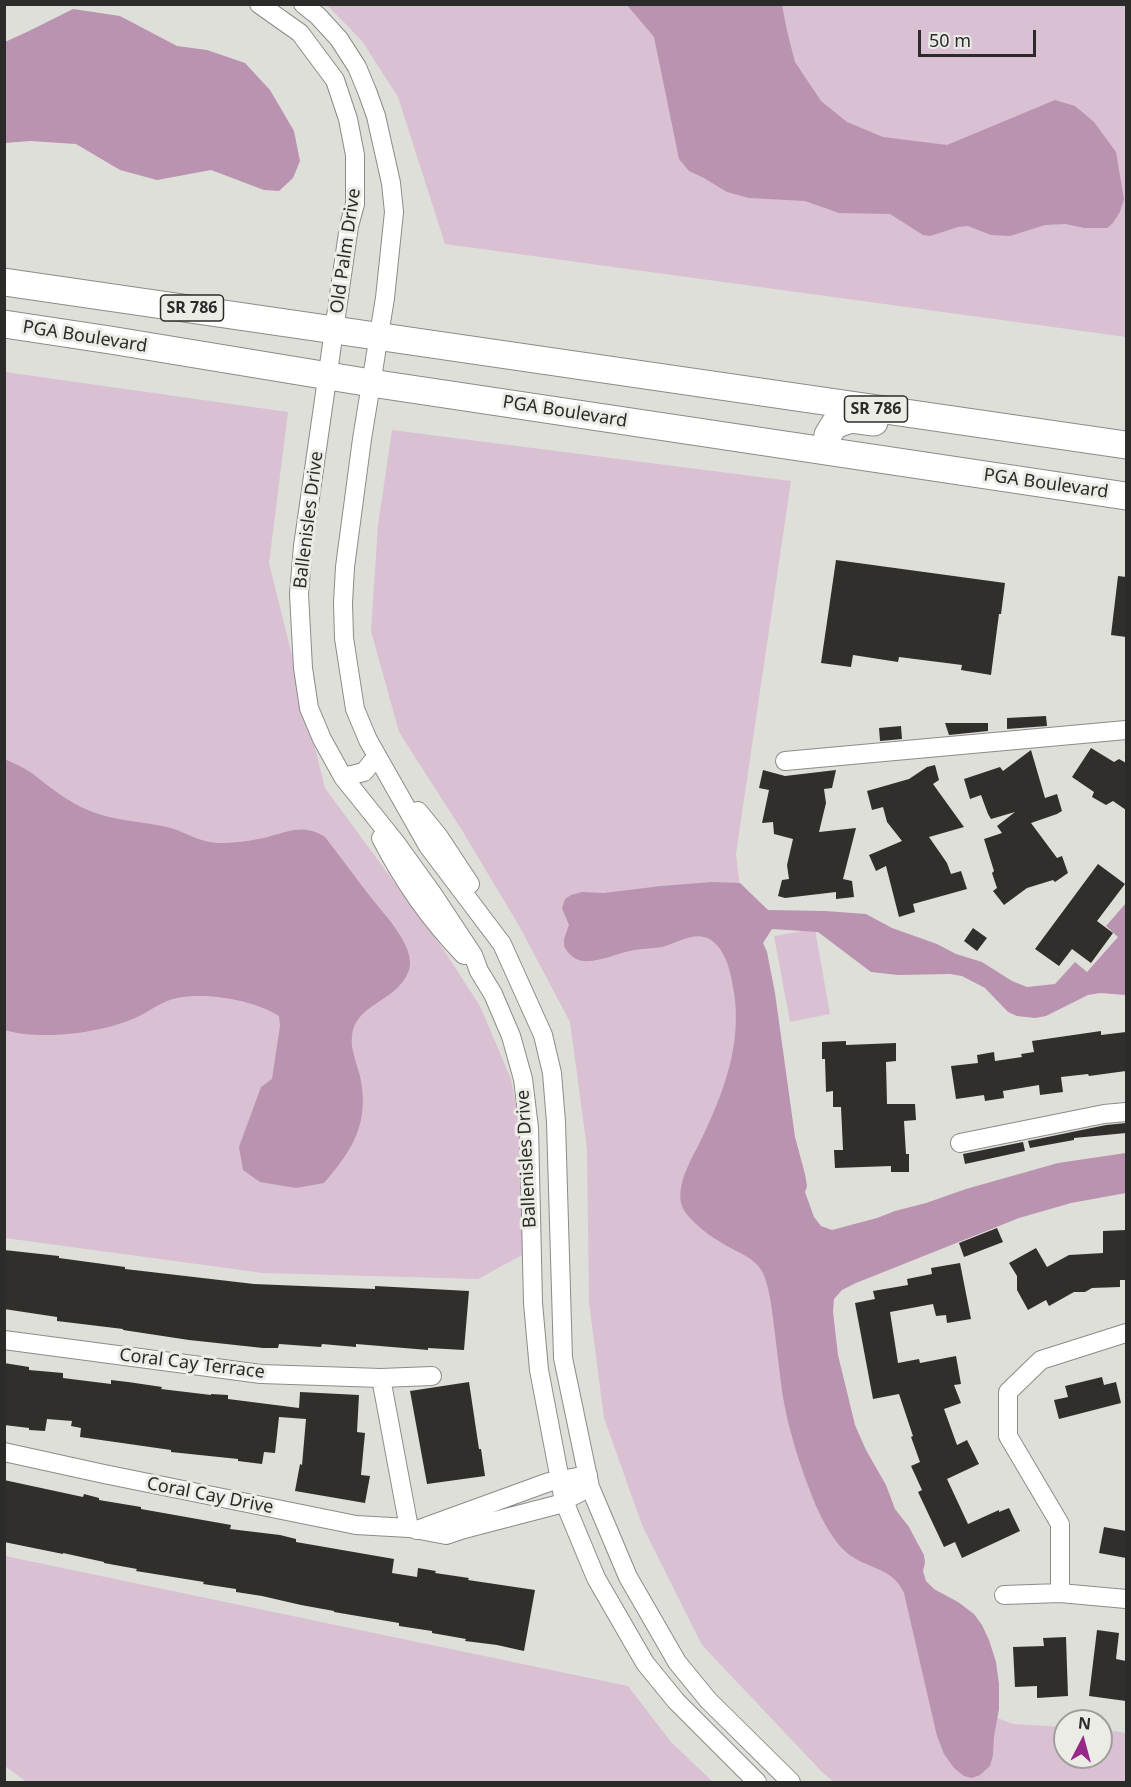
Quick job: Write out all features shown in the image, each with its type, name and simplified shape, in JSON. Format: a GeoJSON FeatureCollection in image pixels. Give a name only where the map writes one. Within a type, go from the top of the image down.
{"type":"FeatureCollection","features":[{"type":"Feature","properties":{"kind":"main road","name":"PGA Boulevard"},"geometry":{"type":"LineString","coordinates":[[4,282],[331,353],[826,451],[1126,496]]}},
{"type":"Feature","properties":{"kind":"main road","name":"PGA Boulevard"},"geometry":{"type":"LineString","coordinates":[[4,324],[110,340],[331,353],[375,360],[995,426],[1126,445]]}},
{"type":"Feature","properties":{"kind":"main road"},"geometry":{"type":"LineString","coordinates":[[826,451],[828,435],[834,425],[851,419],[904,425],[995,426]]}},
{"type":"Feature","properties":{"kind":"street","name":"Old Palm Drive"},"geometry":{"type":"LineString","coordinates":[[259,4],[300,33],[335,80],[348,119],[355,155],[356,204],[349,226],[331,353]]}},
{"type":"Feature","properties":{"kind":"street","name":"Old Palm Drive"},"geometry":{"type":"LineString","coordinates":[[303,4],[318,16],[339,39],[357,67],[368,90],[391,183],[394,212],[390,259],[375,360]]}},
{"type":"Feature","properties":{"kind":"street","name":"Ballenisles Drive"},"geometry":{"type":"LineString","coordinates":[[331,353],[303,546],[299,594],[303,668],[309,708],[342,777],[432,893],[473,955],[511,1036],[522,1079],[529,1128],[533,1304],[539,1370],[564,1501],[596,1578],[645,1663],[676,1701],[757,1782]]}},
{"type":"Feature","properties":{"kind":"street","name":"Ballenisles Drive"},"geometry":{"type":"LineString","coordinates":[[375,360],[345,567],[343,603],[347,664],[355,709],[368,740],[428,846],[502,944],[543,1035],[552,1073],[556,1122],[563,1358],[589,1481],[628,1577],[677,1662],[708,1700],[791,1782]]}},
{"type":"Feature","properties":{"kind":"street"},"geometry":{"type":"LineString","coordinates":[[785,761],[1126,730]]}},
{"type":"Feature","properties":{"kind":"street"},"geometry":{"type":"LineString","coordinates":[[342,777],[364,772],[377,756]]}},
{"type":"Feature","properties":{"kind":"street"},"geometry":{"type":"LineString","coordinates":[[390,778],[439,837],[469,882],[502,944]]}},
{"type":"Feature","properties":{"kind":"street"},"geometry":{"type":"LineString","coordinates":[[362,800],[396,867],[443,933],[479,971]]}},
{"type":"Feature","properties":{"kind":"street"},"geometry":{"type":"LineString","coordinates":[[432,893],[451,878]]}},
{"type":"Feature","properties":{"kind":"street"},"geometry":{"type":"LineString","coordinates":[[960,1143],[1104,1114],[1126,1112]]}},
{"type":"Feature","properties":{"kind":"street"},"geometry":{"type":"LineString","coordinates":[[1060,1593],[1060,1524],[1008,1436],[1008,1392],[1041,1360],[1126,1333]]}},
{"type":"Feature","properties":{"kind":"street","name":"Coral Cay Terrace"},"geometry":{"type":"LineString","coordinates":[[4,1340],[261,1374],[432,1376]]}},
{"type":"Feature","properties":{"kind":"street"},"geometry":{"type":"LineString","coordinates":[[381,1377],[413,1529]]}},
{"type":"Feature","properties":{"kind":"street","name":"Coral Cay Drive"},"geometry":{"type":"LineString","coordinates":[[4,1452],[115,1477],[356,1525],[413,1529],[446,1535],[464,1528],[556,1505],[589,1481]]}},
{"type":"Feature","properties":{"kind":"street","name":"Coral Cay Drive"},"geometry":{"type":"LineString","coordinates":[[413,1529],[560,1480],[589,1481]]}},
{"type":"Feature","properties":{"kind":"street"},"geometry":{"type":"LineString","coordinates":[[1004,1595],[1060,1593],[1126,1599]]}},
{"type":"Feature","properties":{"kind":"shaded area"},"geometry":{"type":"Polygon","coordinates":[[[327,5],[1126,5],[1126,337],[445,244],[398,97],[362,41],[327,5]]]}},
{"type":"Feature","properties":{"kind":"shaded area"},"geometry":{"type":"Polygon","coordinates":[[[627,5],[782,5],[795,62],[821,101],[847,122],[883,137],[947,145],[1055,100],[1075,106],[1094,122],[1116,152],[1124,199],[1120,212],[1107,228],[1085,228],[1065,224],[1045,225],[1010,236],[991,235],[968,226],[930,236],[923,235],[890,214],[839,213],[805,201],[749,198],[727,192],[689,171],[679,159],[654,37],[627,5]]]}},
{"type":"Feature","properties":{"kind":"shaded area"},"geometry":{"type":"Polygon","coordinates":[[[73,9],[120,16],[177,46],[207,50],[245,63],[270,90],[294,131],[300,161],[293,178],[279,191],[264,190],[211,170],[157,180],[120,170],[76,144],[30,141],[5,143],[5,42],[73,9]]]}},
{"type":"Feature","properties":{"kind":"shaded area"},"geometry":{"type":"Polygon","coordinates":[[[5,372],[288,412],[269,563],[325,788],[441,946],[480,1006],[511,1079],[522,1139],[524,1254],[478,1279],[263,1273],[5,1238],[5,372]]]}},
{"type":"Feature","properties":{"kind":"shaded area"},"geometry":{"type":"Polygon","coordinates":[[[392,430],[791,481],[736,854],[775,1191],[878,1528],[984,1713],[1013,1724],[1053,1726],[1053,1769],[1113,1769],[1113,1731],[1126,1733],[1126,1782],[834,1782],[702,1645],[642,1525],[604,1418],[589,1303],[587,1149],[570,1022],[518,924],[399,732],[371,631],[378,525],[392,430]]]}},
{"type":"Feature","properties":{"kind":"shaded area"},"geometry":{"type":"Polygon","coordinates":[[[4,759],[26,770],[67,799],[90,811],[100,815],[171,828],[206,841],[230,843],[264,838],[288,831],[310,830],[325,837],[388,919],[406,947],[410,965],[400,985],[366,1011],[354,1028],[352,1046],[363,1092],[361,1121],[351,1147],[324,1183],[296,1188],[260,1182],[243,1170],[239,1147],[261,1087],[272,1079],[280,1026],[279,1016],[269,1010],[230,999],[189,996],[166,1001],[140,1016],[105,1028],[53,1035],[35,1035],[5,1030],[4,759]]]}},
{"type":"Feature","properties":{"kind":"shaded area"},"geometry":{"type":"Polygon","coordinates":[[[712,882],[740,883],[768,910],[866,914],[892,928],[982,962],[1012,981],[1027,987],[1055,984],[1075,962],[1087,972],[1118,937],[1106,926],[1126,903],[1126,995],[1100,993],[1088,995],[1046,1016],[1035,1018],[1017,1016],[1008,1012],[985,988],[962,976],[950,974],[898,975],[871,972],[818,932],[772,929],[763,943],[775,993],[795,1137],[807,1186],[805,1192],[814,1217],[821,1226],[832,1230],[1058,1163],[1126,1153],[1126,1193],[1071,1203],[1019,1218],[856,1283],[842,1290],[834,1299],[833,1312],[838,1355],[855,1425],[866,1450],[886,1485],[895,1509],[909,1527],[924,1555],[923,1571],[926,1581],[934,1589],[974,1614],[989,1640],[996,1662],[999,1709],[993,1755],[990,1766],[980,1775],[972,1778],[964,1776],[954,1768],[944,1754],[937,1736],[904,1593],[899,1584],[886,1573],[846,1552],[829,1530],[816,1506],[791,1435],[782,1391],[771,1301],[763,1273],[752,1260],[702,1229],[686,1213],[681,1203],[681,1186],[724,1085],[733,1049],[736,1011],[726,959],[713,942],[700,936],[662,947],[634,950],[593,961],[573,957],[564,946],[569,925],[562,908],[565,899],[571,895],[582,892],[604,893],[712,882]]]}},
{"type":"Feature","properties":{"kind":"shaded area"},"geometry":{"type":"Polygon","coordinates":[[[815,929],[830,1014],[790,1022],[774,936],[815,929]]]}},
{"type":"Feature","properties":{"kind":"shaded area"},"geometry":{"type":"Polygon","coordinates":[[[5,1556],[628,1686],[671,1742],[713,1782],[24,1782],[5,1766],[5,1556]]]}},
{"type":"Feature","properties":{"kind":"building"},"geometry":{"type":"Polygon","coordinates":[[[836,560],[1005,583],[991,675],[961,670],[962,665],[899,657],[898,662],[853,655],[851,667],[821,663],[836,560]]]}},
{"type":"Feature","properties":{"kind":"building"},"geometry":{"type":"Polygon","coordinates":[[[1118,576],[1126,577],[1126,637],[1111,635],[1118,576]]]}},
{"type":"Feature","properties":{"kind":"building"},"geometry":{"type":"Polygon","coordinates":[[[1046,716],[1047,726],[1007,729],[1007,718],[1046,716]]]}},
{"type":"Feature","properties":{"kind":"building"},"geometry":{"type":"Polygon","coordinates":[[[945,723],[988,723],[988,731],[949,735],[945,723]]]}},
{"type":"Feature","properties":{"kind":"building"},"geometry":{"type":"Polygon","coordinates":[[[901,726],[902,739],[880,741],[879,728],[901,726]]]}},
{"type":"Feature","properties":{"kind":"building"},"geometry":{"type":"Polygon","coordinates":[[[1091,748],[1114,762],[1119,759],[1126,763],[1126,810],[1113,801],[1106,805],[1092,797],[1094,792],[1072,777],[1091,748]]]}},
{"type":"Feature","properties":{"kind":"building"},"geometry":{"type":"Polygon","coordinates":[[[1031,750],[1045,798],[1057,794],[1062,811],[1031,823],[1057,858],[1062,856],[1068,873],[1055,882],[1053,880],[1027,888],[1004,905],[993,891],[997,888],[984,839],[1002,833],[997,826],[1015,812],[991,819],[981,795],[970,799],[964,779],[1000,767],[1003,771],[1031,750]]]}},
{"type":"Feature","properties":{"kind":"building"},"geometry":{"type":"Polygon","coordinates":[[[935,765],[939,780],[933,784],[964,827],[929,837],[947,863],[951,874],[961,871],[967,889],[913,904],[915,912],[899,917],[886,866],[876,871],[869,855],[902,841],[887,822],[883,807],[872,810],[867,791],[909,779],[927,767],[935,765]]]}},
{"type":"Feature","properties":{"kind":"building"},"geometry":{"type":"Polygon","coordinates":[[[763,770],[785,776],[836,770],[832,788],[824,789],[826,803],[819,832],[856,828],[843,879],[852,881],[854,897],[836,899],[836,892],[785,898],[778,896],[782,880],[789,879],[787,865],[793,839],[774,834],[773,822],[762,823],[769,790],[759,788],[763,770]]]}},
{"type":"Feature","properties":{"kind":"building"},"geometry":{"type":"Polygon","coordinates":[[[1098,864],[1125,884],[1097,921],[1113,933],[1091,963],[1072,949],[1059,966],[1035,949],[1098,864]]]}},
{"type":"Feature","properties":{"kind":"building"},"geometry":{"type":"Polygon","coordinates":[[[973,928],[987,938],[977,951],[964,941],[973,928]]]}},
{"type":"Feature","properties":{"kind":"building"},"geometry":{"type":"Polygon","coordinates":[[[1101,1031],[1101,1035],[1126,1032],[1126,1071],[1061,1077],[1063,1092],[1040,1095],[1039,1085],[1003,1091],[1004,1098],[985,1101],[984,1095],[956,1099],[951,1066],[978,1063],[977,1055],[994,1052],[995,1061],[1022,1057],[1021,1054],[1034,1052],[1032,1041],[1101,1031]]]}},
{"type":"Feature","properties":{"kind":"building"},"geometry":{"type":"Polygon","coordinates":[[[846,1041],[846,1045],[896,1043],[896,1061],[886,1062],[887,1104],[915,1104],[916,1120],[904,1121],[909,1172],[891,1172],[891,1166],[835,1168],[834,1150],[843,1150],[841,1107],[833,1107],[833,1091],[826,1092],[822,1042],[846,1041]]]}},
{"type":"Feature","properties":{"kind":"building"},"geometry":{"type":"Polygon","coordinates":[[[1126,1123],[1126,1133],[1074,1138],[1074,1140],[1030,1148],[1028,1141],[1106,1125],[1126,1123]]]}},
{"type":"Feature","properties":{"kind":"building"},"geometry":{"type":"Polygon","coordinates":[[[1023,1142],[1025,1151],[965,1164],[963,1154],[1023,1142]]]}},
{"type":"Feature","properties":{"kind":"building"},"geometry":{"type":"Polygon","coordinates":[[[997,1228],[1003,1242],[964,1257],[959,1243],[997,1228]]]}},
{"type":"Feature","properties":{"kind":"building"},"geometry":{"type":"Polygon","coordinates":[[[1126,1230],[1126,1280],[1120,1280],[1120,1287],[1092,1288],[1085,1292],[1074,1292],[1049,1306],[1046,1300],[1028,1310],[1017,1290],[1017,1276],[1009,1263],[1036,1248],[1047,1267],[1069,1255],[1103,1253],[1103,1231],[1126,1230]]]}},
{"type":"Feature","properties":{"kind":"building"},"geometry":{"type":"Polygon","coordinates":[[[4,1250],[59,1256],[59,1258],[125,1267],[125,1269],[254,1284],[375,1289],[375,1286],[469,1291],[464,1350],[428,1348],[428,1350],[356,1344],[356,1347],[322,1344],[321,1347],[279,1344],[278,1348],[263,1348],[57,1321],[57,1317],[4,1309],[4,1250]]]}},
{"type":"Feature","properties":{"kind":"building"},"geometry":{"type":"Polygon","coordinates":[[[960,1263],[971,1319],[947,1323],[946,1315],[936,1316],[933,1304],[890,1312],[898,1363],[919,1359],[920,1363],[956,1356],[961,1384],[954,1385],[961,1403],[944,1409],[957,1445],[967,1440],[979,1464],[947,1479],[968,1524],[1009,1508],[1020,1531],[962,1558],[955,1542],[944,1547],[918,1492],[922,1490],[911,1466],[920,1462],[899,1394],[873,1399],[855,1303],[875,1299],[873,1291],[908,1285],[907,1279],[932,1274],[931,1268],[960,1263]]]}},
{"type":"Feature","properties":{"kind":"building"},"geometry":{"type":"Polygon","coordinates":[[[4,1363],[29,1367],[29,1370],[63,1373],[63,1378],[111,1384],[111,1380],[128,1382],[162,1387],[161,1389],[228,1395],[228,1399],[299,1408],[300,1392],[359,1395],[357,1432],[365,1433],[361,1475],[370,1476],[365,1503],[295,1491],[300,1464],[302,1465],[306,1419],[279,1417],[275,1453],[264,1452],[262,1464],[80,1437],[81,1428],[71,1426],[72,1421],[47,1419],[45,1431],[4,1425],[4,1363]]]}},
{"type":"Feature","properties":{"kind":"building"},"geometry":{"type":"Polygon","coordinates":[[[1102,1377],[1104,1385],[1116,1382],[1121,1403],[1059,1419],[1054,1400],[1068,1397],[1065,1386],[1102,1377]]]}},
{"type":"Feature","properties":{"kind":"building"},"geometry":{"type":"Polygon","coordinates":[[[469,1382],[485,1476],[427,1484],[410,1391],[469,1382]]]}},
{"type":"Feature","properties":{"kind":"building"},"geometry":{"type":"Polygon","coordinates":[[[4,1480],[83,1497],[84,1494],[99,1498],[99,1500],[141,1507],[141,1509],[231,1525],[230,1529],[280,1535],[296,1539],[296,1542],[394,1559],[392,1573],[417,1577],[418,1568],[469,1578],[468,1580],[535,1590],[524,1651],[465,1641],[466,1639],[432,1633],[432,1631],[399,1626],[399,1623],[236,1592],[236,1589],[203,1584],[204,1582],[136,1571],[137,1569],[4,1542],[4,1480]]]}},
{"type":"Feature","properties":{"kind":"building"},"geometry":{"type":"Polygon","coordinates":[[[1104,1527],[1126,1531],[1126,1558],[1099,1553],[1104,1527]]]}},
{"type":"Feature","properties":{"kind":"building"},"geometry":{"type":"Polygon","coordinates":[[[1097,1630],[1119,1633],[1116,1659],[1126,1661],[1126,1701],[1089,1696],[1097,1630]]]}},
{"type":"Feature","properties":{"kind":"building"},"geometry":{"type":"Polygon","coordinates":[[[1066,1637],[1068,1696],[1037,1698],[1037,1686],[1015,1687],[1013,1647],[1044,1646],[1043,1638],[1066,1637]]]}}]}
